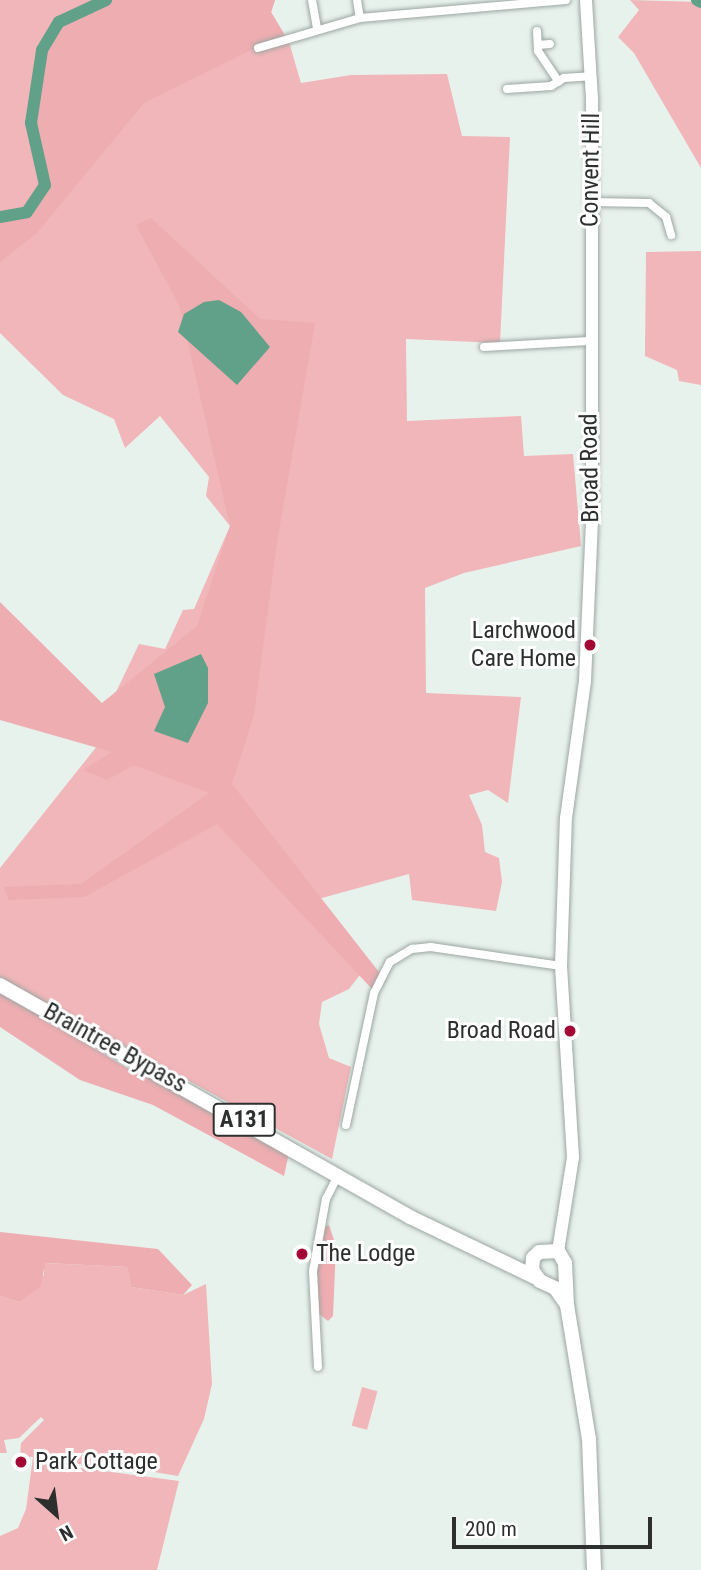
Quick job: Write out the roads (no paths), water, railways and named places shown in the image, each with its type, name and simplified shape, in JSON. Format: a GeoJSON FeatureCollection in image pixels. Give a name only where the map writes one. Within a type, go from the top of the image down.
{"type":"FeatureCollection","features":[{"type":"Feature","properties":{"kind":"highway","name":"Braintree Bypass"},"geometry":{"type":"LineString","coordinates":[[0,985],[453,1240],[543,1281]]}},
{"type":"Feature","properties":{"kind":"highway","name":"A131"},"geometry":{"type":"LineString","coordinates":[[536,1255],[558,1251]]}},
{"type":"Feature","properties":{"kind":"highway","name":"Broad Road"},"geometry":{"type":"LineString","coordinates":[[558,1251],[566,1270],[567,1305],[589,1439],[594,1570]]}},
{"type":"Feature","properties":{"kind":"highway","name":"Braintree Bypass"},"geometry":{"type":"LineString","coordinates":[[487,1254],[536,1255]]}},
{"type":"Feature","properties":{"kind":"highway","name":"Broad Road"},"geometry":{"type":"LineString","coordinates":[[536,1255],[543,1281],[567,1305]]}},
{"type":"Feature","properties":{"kind":"highway"},"geometry":{"type":"LineString","coordinates":[[543,1281],[566,1270]]}},
{"type":"Feature","properties":{"kind":"main road","name":"Convent Hill"},"geometry":{"type":"LineString","coordinates":[[586,0],[590,76],[589,341]]}},
{"type":"Feature","properties":{"kind":"main road","name":"Broad Road"},"geometry":{"type":"LineString","coordinates":[[558,1251],[573,1157],[561,966],[567,797],[582,705],[589,598],[589,341]]}},
{"type":"Feature","properties":{"kind":"main road","name":"Broad Road"},"geometry":{"type":"LineString","coordinates":[[536,1255],[561,1220]]}},
{"type":"Feature","properties":{"kind":"street"},"geometry":{"type":"LineString","coordinates":[[312,0],[317,29]]}},
{"type":"Feature","properties":{"kind":"street"},"geometry":{"type":"LineString","coordinates":[[357,0],[360,18]]}},
{"type":"Feature","properties":{"kind":"street"},"geometry":{"type":"LineString","coordinates":[[258,48],[360,18],[500,3],[566,0]]}},
{"type":"Feature","properties":{"kind":"street"},"geometry":{"type":"LineString","coordinates":[[537,31],[538,45],[559,82]]}},
{"type":"Feature","properties":{"kind":"street"},"geometry":{"type":"LineString","coordinates":[[538,45],[550,44]]}},
{"type":"Feature","properties":{"kind":"street"},"geometry":{"type":"LineString","coordinates":[[507,89],[590,76]]}},
{"type":"Feature","properties":{"kind":"street"},"geometry":{"type":"LineString","coordinates":[[590,202],[649,203],[666,217],[671,235]]}},
{"type":"Feature","properties":{"kind":"street"},"geometry":{"type":"LineString","coordinates":[[484,348],[589,341]]}},
{"type":"Feature","properties":{"kind":"street"},"geometry":{"type":"LineString","coordinates":[[346,1125],[377,981],[398,956],[431,947],[561,966]]}},
{"type":"Feature","properties":{"kind":"street"},"geometry":{"type":"LineString","coordinates":[[318,1367],[313,1271],[326,1199],[338,1175]]}},
{"type":"Feature","properties":{"kind":"waterway"},"geometry":{"type":"LineString","coordinates":[[0,217],[27,212],[45,185],[31,123],[42,50],[59,22],[106,0]]}},
{"type":"Feature","properties":{"kind":"waterway"},"geometry":{"type":"LineString","coordinates":[[697,0],[701,2]]}},
{"type":"Feature","properties":{"kind":"place","name":"Larchwood Care Home"},"geometry":{"type":"Point","coordinates":[590,645]}},
{"type":"Feature","properties":{"kind":"place","name":"Broad Road"},"geometry":{"type":"Point","coordinates":[570,1031]}},
{"type":"Feature","properties":{"kind":"place","name":"The Lodge"},"geometry":{"type":"Point","coordinates":[302,1254]}},
{"type":"Feature","properties":{"kind":"place","name":"Park Cottage"},"geometry":{"type":"Point","coordinates":[21,1462]}}]}
